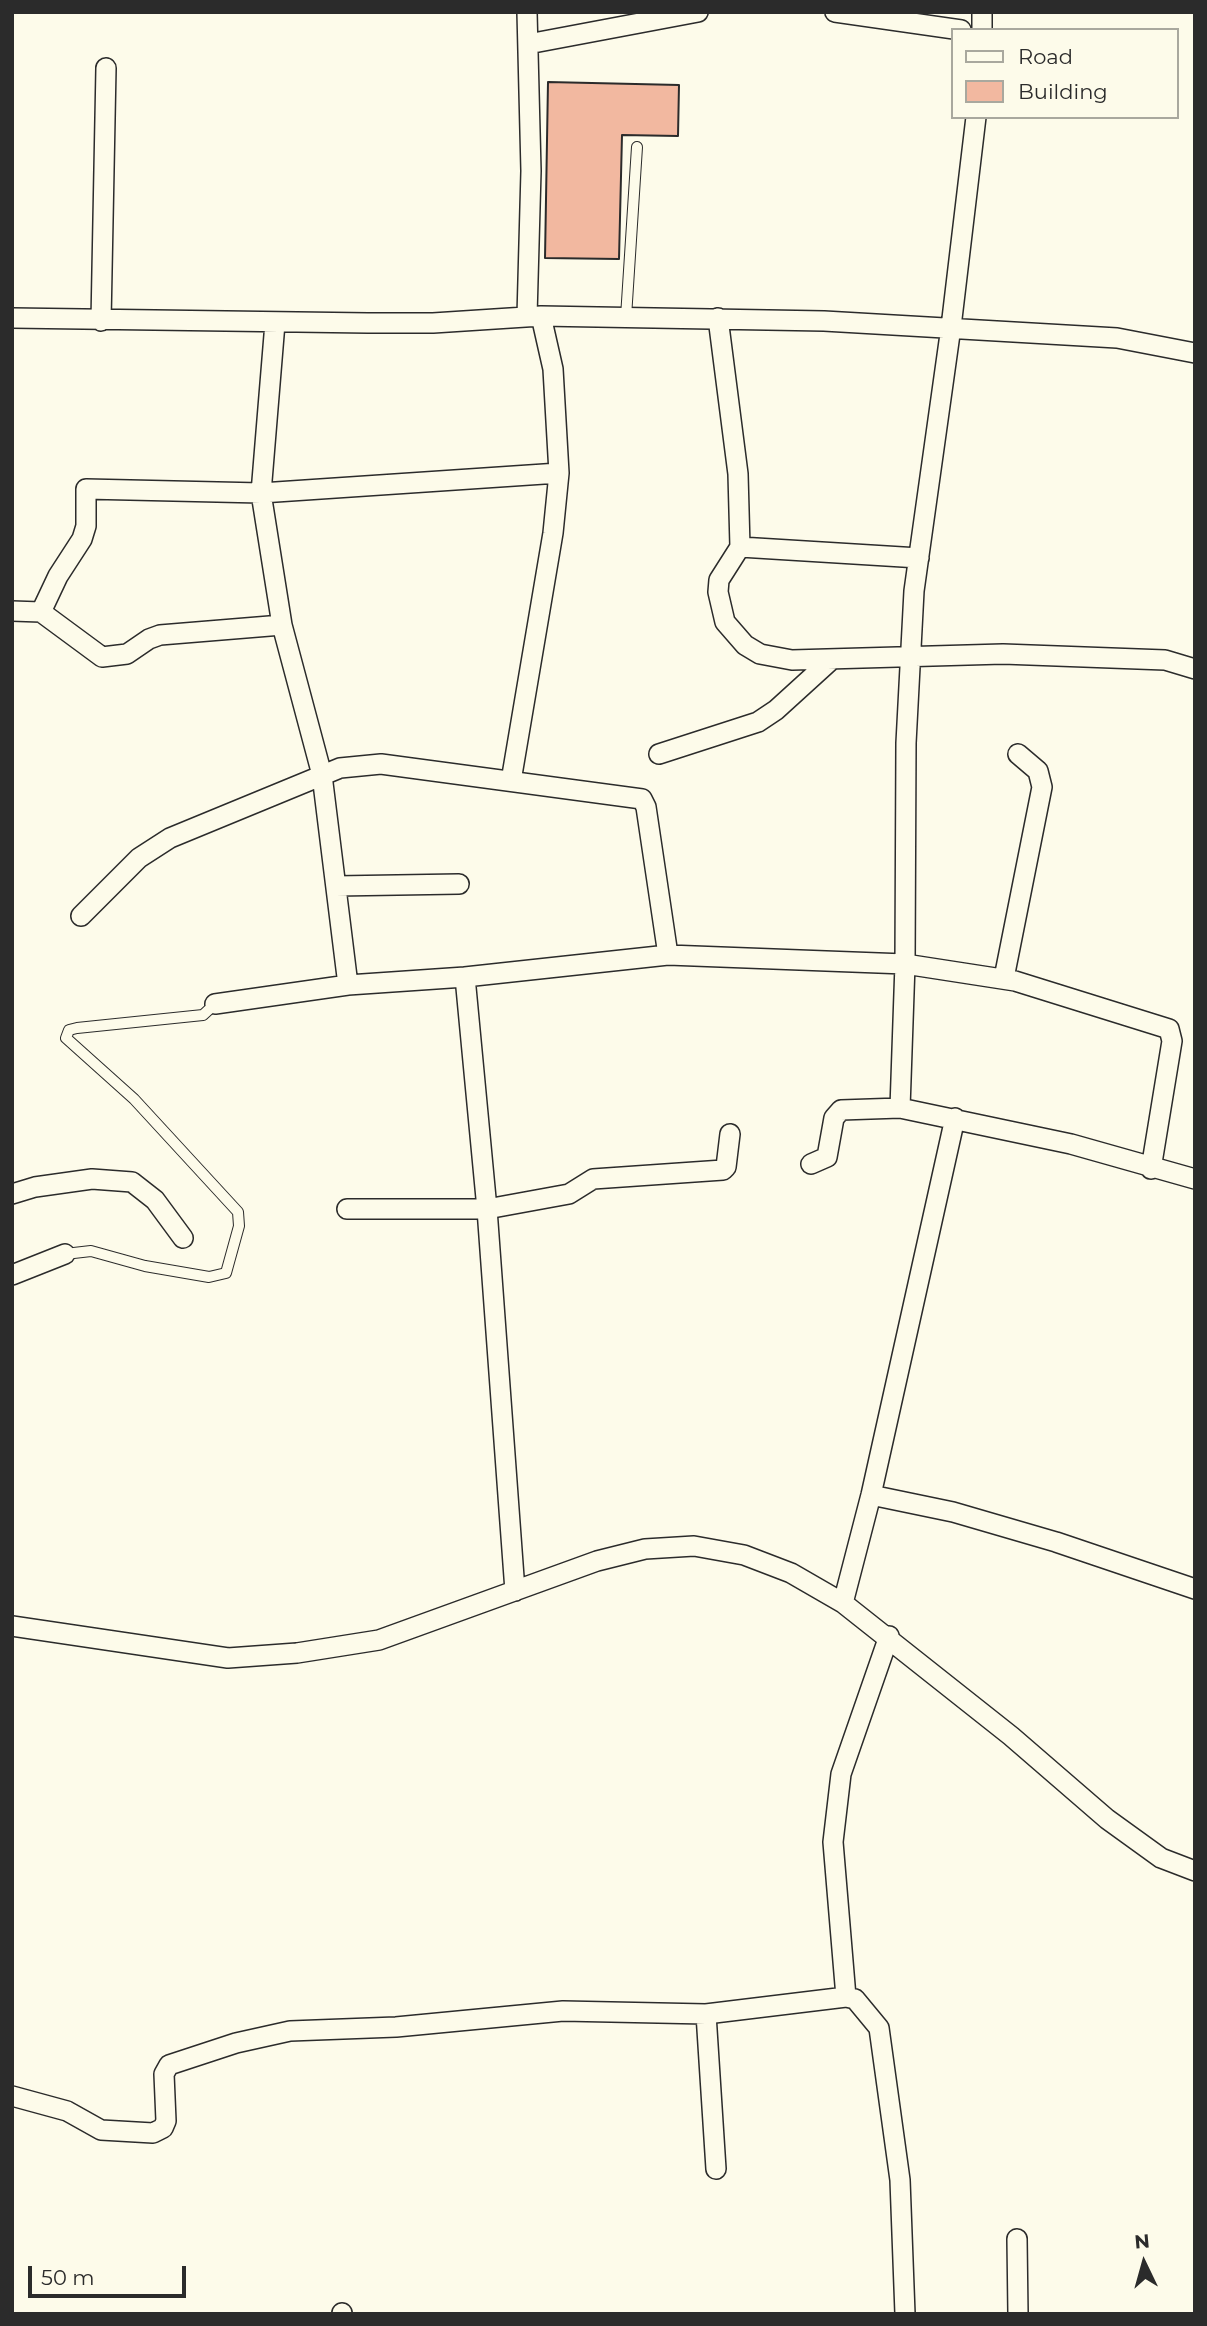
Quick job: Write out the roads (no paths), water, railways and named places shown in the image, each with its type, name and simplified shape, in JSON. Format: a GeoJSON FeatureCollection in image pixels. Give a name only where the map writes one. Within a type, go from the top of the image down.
{"type":"FeatureCollection","features":[{"type":"Feature","properties":{"kind":"street"},"geometry":{"type":"LineString","coordinates":[[511,781],[553,533],[559,473],[553,369],[534,316],[527,12]]}},
{"type":"Feature","properties":{"kind":"street"},"geometry":{"type":"LineString","coordinates":[[528,44],[698,12]]}},
{"type":"Feature","properties":{"kind":"street"},"geometry":{"type":"LineString","coordinates":[[835,12],[951,29]]}},
{"type":"Feature","properties":{"kind":"street"},"geometry":{"type":"LineString","coordinates":[[101,321],[106,68]]}},
{"type":"Feature","properties":{"kind":"street"},"geometry":{"type":"LineString","coordinates":[[900,1108],[905,964],[903,869],[914,591],[951,327],[976,119]]}},
{"type":"Feature","properties":{"kind":"street"},"geometry":{"type":"LineString","coordinates":[[12,318],[275,323],[433,323],[534,316],[718,318],[951,327],[1117,338],[1195,353]]}},
{"type":"Feature","properties":{"kind":"street"},"geometry":{"type":"LineString","coordinates":[[718,318],[738,474],[740,547],[719,580],[718,593],[725,622],[733,634],[760,654],[792,660],[1030,654],[1165,660],[1195,669]]}},
{"type":"Feature","properties":{"kind":"street"},"geometry":{"type":"LineString","coordinates":[[275,323],[261,493],[282,625],[322,775],[348,985]]}},
{"type":"Feature","properties":{"kind":"street"},"geometry":{"type":"LineString","coordinates":[[41,612],[58,576],[82,539],[86,526],[86,489],[261,493],[559,473]]}},
{"type":"Feature","properties":{"kind":"street"},"geometry":{"type":"LineString","coordinates":[[740,547],[919,558]]}},
{"type":"Feature","properties":{"kind":"street"},"geometry":{"type":"LineString","coordinates":[[12,611],[41,612],[102,657],[127,654],[160,635],[282,625]]}},
{"type":"Feature","properties":{"kind":"street"},"geometry":{"type":"LineString","coordinates":[[659,754],[758,722],[776,710],[831,660]]}},
{"type":"Feature","properties":{"kind":"street"},"geometry":{"type":"LineString","coordinates":[[1004,978],[1042,787],[1038,771],[1018,754]]}},
{"type":"Feature","properties":{"kind":"street"},"geometry":{"type":"LineString","coordinates":[[81,916],[139,858],[170,838],[340,768],[381,764],[638,797],[645,802],[668,955]]}},
{"type":"Feature","properties":{"kind":"street"},"geometry":{"type":"LineString","coordinates":[[336,886],[459,884]]}},
{"type":"Feature","properties":{"kind":"street"},"geometry":{"type":"LineString","coordinates":[[215,1004],[348,985],[465,977],[668,955],[905,964],[1004,978],[1169,1029],[1172,1041],[1151,1169]]}},
{"type":"Feature","properties":{"kind":"street"},"geometry":{"type":"LineString","coordinates":[[465,977],[487,1209],[515,1591]]}},
{"type":"Feature","properties":{"kind":"street"},"geometry":{"type":"LineString","coordinates":[[811,1164],[827,1157],[834,1118],[841,1110],[900,1108],[1071,1144],[1151,1169],[1195,1179]]}},
{"type":"Feature","properties":{"kind":"street"},"geometry":{"type":"LineString","coordinates":[[842,1603],[871,1495],[955,1118]]}},
{"type":"Feature","properties":{"kind":"street"},"geometry":{"type":"LineString","coordinates":[[347,1209],[487,1209],[569,1195],[593,1179],[723,1170],[726,1167],[730,1134]]}},
{"type":"Feature","properties":{"kind":"street"},"geometry":{"type":"LineString","coordinates":[[12,1194],[36,1187],[92,1179],[132,1182],[155,1200],[183,1238]]}},
{"type":"Feature","properties":{"kind":"street"},"geometry":{"type":"LineString","coordinates":[[12,1275],[65,1254]]}},
{"type":"Feature","properties":{"kind":"street"},"geometry":{"type":"LineString","coordinates":[[871,1495],[953,1512],[1056,1542],[1195,1589]]}},
{"type":"Feature","properties":{"kind":"street"},"geometry":{"type":"LineString","coordinates":[[12,1626],[228,1658],[283,1654],[379,1640],[597,1561],[645,1549],[694,1546],[744,1555],[791,1573],[842,1603],[889,1636],[1107,1819],[1161,1858],[1195,1871]]}},
{"type":"Feature","properties":{"kind":"street"},"geometry":{"type":"LineString","coordinates":[[846,1997],[833,1842],[841,1774],[889,1636]]}},
{"type":"Feature","properties":{"kind":"street"},"geometry":{"type":"LineString","coordinates":[[12,2096],[67,2110],[101,2130],[153,2133],[163,2127],[166,2121],[164,2074],[169,2065],[290,2031],[396,2027],[564,2011],[706,2014],[846,1997],[861,2003],[879,2028],[900,2180],[905,2314]]}},
{"type":"Feature","properties":{"kind":"street"},"geometry":{"type":"LineString","coordinates":[[706,2014],[716,2169]]}},
{"type":"Feature","properties":{"kind":"street"},"geometry":{"type":"LineString","coordinates":[[1017,2239],[1018,2314]]}},
{"type":"Feature","properties":{"kind":"lane"},"geometry":{"type":"LineString","coordinates":[[626,317],[637,147]]}},
{"type":"Feature","properties":{"kind":"lane"},"geometry":{"type":"LineString","coordinates":[[65,1254],[91,1251],[145,1266],[209,1277],[226,1273],[239,1226],[239,1212],[134,1099],[66,1038],[69,1031],[77,1028],[203,1015],[215,1004]]}}]}
